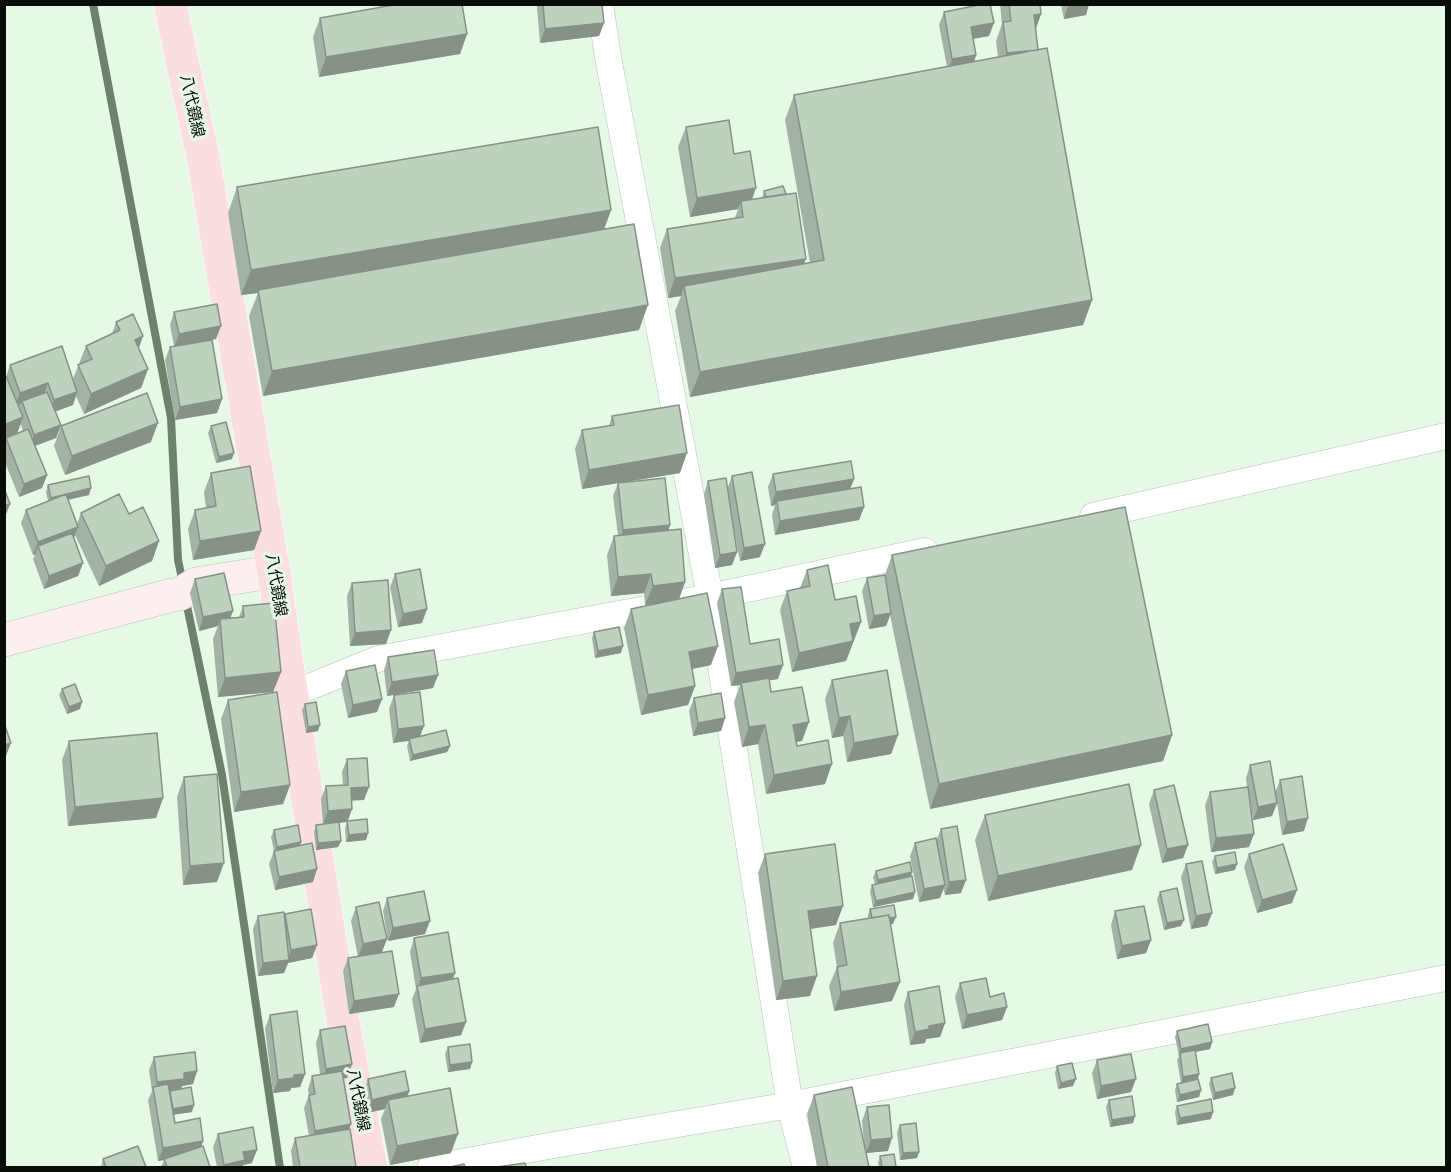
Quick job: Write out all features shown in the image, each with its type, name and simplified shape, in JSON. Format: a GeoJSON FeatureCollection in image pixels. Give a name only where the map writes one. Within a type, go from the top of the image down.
{"type":"FeatureCollection","features":[{"type":"Feature","properties":{"kind":"main road","name":"八代鏡線"},"geometry":{"type":"LineString","coordinates":[[170,4],[204,162],[274,573],[342,1015],[371,1167]]}},
{"type":"Feature","properties":{"kind":"street"},"geometry":{"type":"LineString","coordinates":[[600,4],[710,597],[790,1105],[806,1167]]}},
{"type":"Feature","properties":{"kind":"street"},"geometry":{"type":"LineString","coordinates":[[1067,521],[1446,436]]}},
{"type":"Feature","properties":{"kind":"street"},"geometry":{"type":"LineString","coordinates":[[292,694],[378,659],[710,597],[952,546]]}},
{"type":"Feature","properties":{"kind":"street"},"geometry":{"type":"LineString","coordinates":[[4,640],[188,589],[258,574],[274,573]]}},
{"type":"Feature","properties":{"kind":"street"},"geometry":{"type":"LineString","coordinates":[[430,1167],[790,1105],[1446,978]]}},
{"type":"Feature","properties":{"kind":"building"},"geometry":{"type":"Polygon","coordinates":[[[399,4],[462,4],[467,34],[326,57],[320,18],[399,4]]]}},
{"type":"Feature","properties":{"kind":"building"},"geometry":{"type":"Polygon","coordinates":[[[543,4],[602,4],[604,23],[545,29],[543,4]]]}},
{"type":"Feature","properties":{"kind":"building"},"geometry":{"type":"Polygon","coordinates":[[[990,4],[994,23],[971,27],[976,55],[952,59],[944,12],[990,4]]]}},
{"type":"Feature","properties":{"kind":"building"},"geometry":{"type":"Polygon","coordinates":[[[1009,4],[1040,4],[1041,14],[1034,15],[1038,50],[1007,53],[1003,22],[1011,21],[1009,4]]]}},
{"type":"Feature","properties":{"kind":"building"},"geometry":{"type":"Polygon","coordinates":[[[1047,48],[1092,300],[700,372],[684,286],[824,260],[794,95],[1047,48]]]}},
{"type":"Feature","properties":{"kind":"building"},"geometry":{"type":"Polygon","coordinates":[[[729,120],[734,154],[750,151],[756,188],[697,198],[686,127],[729,120]]]}},
{"type":"Feature","properties":{"kind":"building"},"geometry":{"type":"Polygon","coordinates":[[[598,127],[611,210],[251,270],[237,187],[598,127]]]}},
{"type":"Feature","properties":{"kind":"building"},"geometry":{"type":"Polygon","coordinates":[[[783,186],[786,194],[766,197],[764,191],[783,186]]]}},
{"type":"Feature","properties":{"kind":"building"},"geometry":{"type":"Polygon","coordinates":[[[796,193],[806,259],[675,278],[667,229],[743,217],[741,201],[796,193]]]}},
{"type":"Feature","properties":{"kind":"building"},"geometry":{"type":"Polygon","coordinates":[[[634,224],[648,305],[272,371],[258,290],[634,224]]]}},
{"type":"Feature","properties":{"kind":"building"},"geometry":{"type":"Polygon","coordinates":[[[217,304],[221,326],[179,334],[174,312],[217,304]]]}},
{"type":"Feature","properties":{"kind":"building"},"geometry":{"type":"Polygon","coordinates":[[[133,314],[143,336],[135,340],[148,369],[91,394],[78,365],[92,359],[86,346],[120,330],[116,322],[133,314]]]}},
{"type":"Feature","properties":{"kind":"building"},"geometry":{"type":"Polygon","coordinates":[[[212,340],[222,399],[180,407],[170,347],[212,340]]]}},
{"type":"Feature","properties":{"kind":"building"},"geometry":{"type":"Polygon","coordinates":[[[62,346],[77,392],[54,400],[48,383],[20,393],[10,365],[62,346]]]}},
{"type":"Feature","properties":{"kind":"building"},"geometry":{"type":"Polygon","coordinates":[[[4,376],[6,376],[23,417],[4,425],[4,376]]]}},
{"type":"Feature","properties":{"kind":"building"},"geometry":{"type":"Polygon","coordinates":[[[47,392],[61,425],[34,435],[22,401],[47,392]]]}},
{"type":"Feature","properties":{"kind":"building"},"geometry":{"type":"Polygon","coordinates":[[[147,393],[158,423],[72,456],[61,426],[147,393]]]}},
{"type":"Feature","properties":{"kind":"building"},"geometry":{"type":"Polygon","coordinates":[[[679,405],[687,453],[589,470],[582,430],[614,425],[612,416],[679,405]]]}},
{"type":"Feature","properties":{"kind":"building"},"geometry":{"type":"Polygon","coordinates":[[[226,422],[234,453],[219,457],[211,426],[226,422]]]}},
{"type":"Feature","properties":{"kind":"building"},"geometry":{"type":"Polygon","coordinates":[[[28,429],[47,475],[24,484],[6,438],[28,429]]]}},
{"type":"Feature","properties":{"kind":"building"},"geometry":{"type":"Polygon","coordinates":[[[851,461],[854,479],[776,492],[773,474],[851,461]]]}},
{"type":"Feature","properties":{"kind":"building"},"geometry":{"type":"Polygon","coordinates":[[[250,466],[261,531],[200,541],[195,510],[216,506],[211,473],[250,466]]]}},
{"type":"Feature","properties":{"kind":"building"},"geometry":{"type":"Polygon","coordinates":[[[752,472],[765,544],[744,548],[732,476],[752,472]]]}},
{"type":"Feature","properties":{"kind":"building"},"geometry":{"type":"Polygon","coordinates":[[[89,476],[91,488],[51,498],[48,485],[89,476]]]}},
{"type":"Feature","properties":{"kind":"building"},"geometry":{"type":"Polygon","coordinates":[[[665,478],[670,525],[623,530],[618,483],[665,478]]]}},
{"type":"Feature","properties":{"kind":"building"},"geometry":{"type":"Polygon","coordinates":[[[726,478],[737,552],[720,555],[708,481],[726,478]]]}},
{"type":"Feature","properties":{"kind":"building"},"geometry":{"type":"Polygon","coordinates":[[[861,487],[864,507],[780,521],[777,501],[861,487]]]}},
{"type":"Feature","properties":{"kind":"building"},"geometry":{"type":"Polygon","coordinates":[[[4,488],[10,504],[4,506],[4,488]]]}},
{"type":"Feature","properties":{"kind":"building"},"geometry":{"type":"Polygon","coordinates":[[[66,494],[78,527],[38,542],[26,510],[66,494]]]}},
{"type":"Feature","properties":{"kind":"building"},"geometry":{"type":"Polygon","coordinates":[[[119,494],[129,514],[143,507],[159,541],[106,566],[81,513],[119,494]]]}},
{"type":"Feature","properties":{"kind":"building"},"geometry":{"type":"Polygon","coordinates":[[[1125,507],[1172,735],[939,784],[892,555],[1125,507]]]}},
{"type":"Feature","properties":{"kind":"building"},"geometry":{"type":"Polygon","coordinates":[[[681,529],[685,582],[653,586],[651,574],[618,577],[614,536],[681,529]]]}},
{"type":"Feature","properties":{"kind":"building"},"geometry":{"type":"Polygon","coordinates":[[[72,533],[83,563],[49,576],[38,546],[72,533]]]}},
{"type":"Feature","properties":{"kind":"building"},"geometry":{"type":"Polygon","coordinates":[[[828,565],[835,600],[856,596],[861,622],[850,624],[853,641],[799,653],[787,591],[810,586],[807,570],[828,565]]]}},
{"type":"Feature","properties":{"kind":"building"},"geometry":{"type":"Polygon","coordinates":[[[420,569],[427,609],[403,614],[395,574],[420,569]]]}},
{"type":"Feature","properties":{"kind":"building"},"geometry":{"type":"Polygon","coordinates":[[[224,573],[233,611],[203,617],[195,579],[224,573]]]}},
{"type":"Feature","properties":{"kind":"building"},"geometry":{"type":"Polygon","coordinates":[[[885,575],[891,613],[874,616],[867,578],[885,575]]]}},
{"type":"Feature","properties":{"kind":"building"},"geometry":{"type":"Polygon","coordinates":[[[388,580],[391,630],[355,633],[352,583],[388,580]]]}},
{"type":"Feature","properties":{"kind":"building"},"geometry":{"type":"Polygon","coordinates":[[[741,587],[750,644],[779,639],[783,665],[736,673],[722,589],[741,587]]]}},
{"type":"Feature","properties":{"kind":"building"},"geometry":{"type":"Polygon","coordinates":[[[707,593],[718,646],[689,652],[695,686],[648,695],[631,609],[707,593]]]}},
{"type":"Feature","properties":{"kind":"building"},"geometry":{"type":"Polygon","coordinates":[[[274,603],[281,672],[225,678],[220,619],[244,617],[243,606],[274,603]]]}},
{"type":"Feature","properties":{"kind":"building"},"geometry":{"type":"Polygon","coordinates":[[[619,627],[623,646],[598,651],[594,632],[619,627]]]}},
{"type":"Feature","properties":{"kind":"building"},"geometry":{"type":"Polygon","coordinates":[[[434,650],[438,675],[392,682],[388,657],[434,650]]]}},
{"type":"Feature","properties":{"kind":"building"},"geometry":{"type":"Polygon","coordinates":[[[375,665],[382,699],[353,705],[346,671],[375,665]]]}},
{"type":"Feature","properties":{"kind":"building"},"geometry":{"type":"Polygon","coordinates":[[[887,670],[898,735],[854,743],[850,716],[839,718],[832,680],[887,670]]]}},
{"type":"Feature","properties":{"kind":"building"},"geometry":{"type":"Polygon","coordinates":[[[769,678],[771,692],[802,687],[809,722],[793,725],[797,746],[828,740],[832,764],[774,775],[765,725],[749,727],[741,683],[769,678]]]}},
{"type":"Feature","properties":{"kind":"building"},"geometry":{"type":"Polygon","coordinates":[[[75,684],[82,702],[69,707],[62,689],[75,684]]]}},
{"type":"Feature","properties":{"kind":"building"},"geometry":{"type":"Polygon","coordinates":[[[277,692],[290,785],[241,792],[228,700],[277,692]]]}},
{"type":"Feature","properties":{"kind":"building"},"geometry":{"type":"Polygon","coordinates":[[[420,692],[424,726],[398,729],[394,695],[420,692]]]}},
{"type":"Feature","properties":{"kind":"building"},"geometry":{"type":"Polygon","coordinates":[[[721,693],[725,718],[698,723],[694,698],[721,693]]]}},
{"type":"Feature","properties":{"kind":"building"},"geometry":{"type":"Polygon","coordinates":[[[316,702],[320,725],[308,727],[305,704],[316,702]]]}},
{"type":"Feature","properties":{"kind":"building"},"geometry":{"type":"Polygon","coordinates":[[[4,723],[11,743],[4,745],[4,723]]]}},
{"type":"Feature","properties":{"kind":"building"},"geometry":{"type":"Polygon","coordinates":[[[446,730],[450,746],[413,755],[409,739],[446,730]]]}},
{"type":"Feature","properties":{"kind":"building"},"geometry":{"type":"Polygon","coordinates":[[[157,733],[163,798],[75,807],[69,741],[157,733]]]}},
{"type":"Feature","properties":{"kind":"building"},"geometry":{"type":"Polygon","coordinates":[[[367,758],[369,787],[351,788],[352,809],[328,811],[326,786],[348,785],[347,759],[367,758]]]}},
{"type":"Feature","properties":{"kind":"building"},"geometry":{"type":"Polygon","coordinates":[[[1270,761],[1277,803],[1258,807],[1250,765],[1270,761]]]}},
{"type":"Feature","properties":{"kind":"building"},"geometry":{"type":"Polygon","coordinates":[[[217,774],[224,863],[190,866],[184,777],[217,774]]]}},
{"type":"Feature","properties":{"kind":"building"},"geometry":{"type":"Polygon","coordinates":[[[1302,776],[1308,818],[1287,822],[1280,780],[1302,776]]]}},
{"type":"Feature","properties":{"kind":"building"},"geometry":{"type":"Polygon","coordinates":[[[1129,784],[1141,845],[998,876],[985,815],[1129,784]]]}},
{"type":"Feature","properties":{"kind":"building"},"geometry":{"type":"Polygon","coordinates":[[[1174,785],[1188,845],[1167,849],[1154,790],[1174,785]]]}},
{"type":"Feature","properties":{"kind":"building"},"geometry":{"type":"Polygon","coordinates":[[[1248,787],[1254,834],[1216,838],[1210,792],[1248,787]]]}},
{"type":"Feature","properties":{"kind":"building"},"geometry":{"type":"Polygon","coordinates":[[[367,819],[368,833],[349,835],[347,821],[367,819]]]}},
{"type":"Feature","properties":{"kind":"building"},"geometry":{"type":"Polygon","coordinates":[[[339,822],[341,841],[318,843],[316,825],[339,822]]]}},
{"type":"Feature","properties":{"kind":"building"},"geometry":{"type":"Polygon","coordinates":[[[298,825],[301,842],[277,847],[274,830],[298,825]]]}},
{"type":"Feature","properties":{"kind":"building"},"geometry":{"type":"Polygon","coordinates":[[[957,826],[966,880],[949,882],[941,829],[957,826]]]}},
{"type":"Feature","properties":{"kind":"building"},"geometry":{"type":"Polygon","coordinates":[[[936,838],[945,885],[924,889],[915,843],[936,838]]]}},
{"type":"Feature","properties":{"kind":"building"},"geometry":{"type":"Polygon","coordinates":[[[312,843],[317,869],[279,877],[274,851],[312,843]]]}},
{"type":"Feature","properties":{"kind":"building"},"geometry":{"type":"Polygon","coordinates":[[[835,844],[843,906],[808,911],[817,976],[783,981],[765,854],[835,844]]]}},
{"type":"Feature","properties":{"kind":"building"},"geometry":{"type":"Polygon","coordinates":[[[1283,844],[1297,890],[1262,900],[1249,854],[1283,844]]]}},
{"type":"Feature","properties":{"kind":"building"},"geometry":{"type":"Polygon","coordinates":[[[1235,852],[1237,864],[1217,868],[1215,856],[1235,852]]]}},
{"type":"Feature","properties":{"kind":"building"},"geometry":{"type":"Polygon","coordinates":[[[1202,861],[1212,913],[1196,916],[1186,864],[1202,861]]]}},
{"type":"Feature","properties":{"kind":"building"},"geometry":{"type":"Polygon","coordinates":[[[910,862],[912,872],[878,880],[876,871],[910,862]]]}},
{"type":"Feature","properties":{"kind":"building"},"geometry":{"type":"Polygon","coordinates":[[[912,876],[915,892],[876,901],[872,885],[912,876]]]}},
{"type":"Feature","properties":{"kind":"building"},"geometry":{"type":"Polygon","coordinates":[[[1177,888],[1184,920],[1167,923],[1160,892],[1177,888]]]}},
{"type":"Feature","properties":{"kind":"building"},"geometry":{"type":"Polygon","coordinates":[[[424,891],[430,921],[393,928],[387,898],[424,891]]]}},
{"type":"Feature","properties":{"kind":"building"},"geometry":{"type":"Polygon","coordinates":[[[379,902],[387,939],[363,944],[356,907],[379,902]]]}},
{"type":"Feature","properties":{"kind":"building"},"geometry":{"type":"Polygon","coordinates":[[[894,905],[896,917],[889,918],[889,915],[872,918],[870,909],[894,905]]]}},
{"type":"Feature","properties":{"kind":"building"},"geometry":{"type":"Polygon","coordinates":[[[1144,906],[1151,940],[1122,946],[1115,911],[1144,906]]]}},
{"type":"Feature","properties":{"kind":"building"},"geometry":{"type":"Polygon","coordinates":[[[311,909],[317,945],[291,950],[285,914],[311,909]]]}},
{"type":"Feature","properties":{"kind":"building"},"geometry":{"type":"Polygon","coordinates":[[[284,912],[289,960],[263,963],[258,916],[284,912]]]}},
{"type":"Feature","properties":{"kind":"building"},"geometry":{"type":"Polygon","coordinates":[[[889,915],[900,982],[841,992],[837,967],[847,965],[840,923],[889,915]]]}},
{"type":"Feature","properties":{"kind":"building"},"geometry":{"type":"Polygon","coordinates":[[[448,932],[455,973],[421,978],[414,938],[448,932]]]}},
{"type":"Feature","properties":{"kind":"building"},"geometry":{"type":"Polygon","coordinates":[[[392,951],[399,994],[354,1001],[348,958],[392,951]]]}},
{"type":"Feature","properties":{"kind":"building"},"geometry":{"type":"Polygon","coordinates":[[[458,978],[466,1022],[425,1029],[417,986],[458,978]]]}},
{"type":"Feature","properties":{"kind":"building"},"geometry":{"type":"Polygon","coordinates":[[[986,978],[990,997],[1004,993],[1007,1007],[967,1015],[960,983],[986,978]]]}},
{"type":"Feature","properties":{"kind":"building"},"geometry":{"type":"Polygon","coordinates":[[[939,986],[945,1023],[915,1032],[908,992],[939,986]]]}},
{"type":"Feature","properties":{"kind":"building"},"geometry":{"type":"Polygon","coordinates":[[[297,1011],[305,1074],[278,1080],[270,1015],[297,1011]]]}},
{"type":"Feature","properties":{"kind":"building"},"geometry":{"type":"Polygon","coordinates":[[[1208,1024],[1212,1042],[1181,1049],[1177,1031],[1208,1024]]]}},
{"type":"Feature","properties":{"kind":"building"},"geometry":{"type":"Polygon","coordinates":[[[345,1026],[352,1064],[326,1069],[320,1030],[345,1026]]]}},
{"type":"Feature","properties":{"kind":"building"},"geometry":{"type":"Polygon","coordinates":[[[470,1044],[472,1062],[450,1065],[448,1047],[470,1044]]]}},
{"type":"Feature","properties":{"kind":"building"},"geometry":{"type":"Polygon","coordinates":[[[1195,1050],[1199,1074],[1183,1077],[1180,1053],[1195,1050]]]}},
{"type":"Feature","properties":{"kind":"building"},"geometry":{"type":"Polygon","coordinates":[[[195,1052],[197,1071],[184,1073],[184,1079],[157,1082],[154,1057],[195,1052]]]}},
{"type":"Feature","properties":{"kind":"building"},"geometry":{"type":"Polygon","coordinates":[[[1131,1054],[1136,1079],[1101,1086],[1097,1060],[1131,1054]]]}},
{"type":"Feature","properties":{"kind":"building"},"geometry":{"type":"Polygon","coordinates":[[[1072,1063],[1076,1079],[1061,1083],[1057,1066],[1072,1063]]]}},
{"type":"Feature","properties":{"kind":"building"},"geometry":{"type":"Polygon","coordinates":[[[342,1071],[351,1124],[315,1131],[309,1095],[315,1094],[312,1076],[342,1071]]]}},
{"type":"Feature","properties":{"kind":"building"},"geometry":{"type":"Polygon","coordinates":[[[405,1071],[409,1091],[372,1100],[368,1079],[405,1071]]]}},
{"type":"Feature","properties":{"kind":"building"},"geometry":{"type":"Polygon","coordinates":[[[1232,1073],[1235,1088],[1215,1093],[1211,1078],[1232,1073]]]}},
{"type":"Feature","properties":{"kind":"building"},"geometry":{"type":"Polygon","coordinates":[[[1198,1079],[1201,1090],[1180,1095],[1177,1084],[1198,1079]]]}},
{"type":"Feature","properties":{"kind":"building"},"geometry":{"type":"Polygon","coordinates":[[[168,1084],[175,1123],[200,1118],[203,1141],[163,1148],[153,1087],[168,1084]]]}},
{"type":"Feature","properties":{"kind":"building"},"geometry":{"type":"Polygon","coordinates":[[[191,1087],[194,1105],[173,1109],[170,1091],[191,1087]]]}},
{"type":"Feature","properties":{"kind":"building"},"geometry":{"type":"Polygon","coordinates":[[[852,1087],[869,1167],[828,1167],[814,1095],[852,1087]]]}},
{"type":"Feature","properties":{"kind":"building"},"geometry":{"type":"Polygon","coordinates":[[[450,1088],[458,1134],[397,1146],[388,1100],[450,1088]]]}},
{"type":"Feature","properties":{"kind":"building"},"geometry":{"type":"Polygon","coordinates":[[[1132,1096],[1135,1116],[1112,1120],[1109,1100],[1132,1096]]]}},
{"type":"Feature","properties":{"kind":"building"},"geometry":{"type":"Polygon","coordinates":[[[1211,1099],[1213,1112],[1180,1118],[1177,1106],[1211,1099]]]}},
{"type":"Feature","properties":{"kind":"building"},"geometry":{"type":"Polygon","coordinates":[[[889,1105],[892,1138],[871,1140],[867,1107],[889,1105]]]}},
{"type":"Feature","properties":{"kind":"building"},"geometry":{"type":"Polygon","coordinates":[[[916,1123],[919,1152],[903,1153],[900,1125],[916,1123]]]}},
{"type":"Feature","properties":{"kind":"building"},"geometry":{"type":"Polygon","coordinates":[[[253,1127],[257,1150],[243,1152],[245,1160],[224,1165],[218,1134],[253,1127]]]}},
{"type":"Feature","properties":{"kind":"building"},"geometry":{"type":"Polygon","coordinates":[[[350,1129],[356,1167],[300,1167],[295,1138],[350,1129]]]}},
{"type":"Feature","properties":{"kind":"building"},"geometry":{"type":"Polygon","coordinates":[[[138,1146],[146,1167],[106,1167],[103,1159],[138,1146]]]}},
{"type":"Feature","properties":{"kind":"building"},"geometry":{"type":"Polygon","coordinates":[[[203,1146],[210,1167],[167,1167],[164,1159],[203,1146]]]}},
{"type":"Feature","properties":{"kind":"building"},"geometry":{"type":"Polygon","coordinates":[[[894,1154],[896,1167],[882,1167],[880,1156],[894,1154]]]}},
{"type":"Feature","properties":{"kind":"building"},"geometry":{"type":"Polygon","coordinates":[[[525,1163],[526,1167],[497,1167],[525,1163]]]}},
{"type":"Feature","properties":{"kind":"waterway"},"geometry":{"type":"LineString","coordinates":[[93,4],[171,418],[178,560],[183,583]]}},
{"type":"Feature","properties":{"kind":"waterway"},"geometry":{"type":"LineString","coordinates":[[186,601],[222,775],[280,1168]]}}]}
